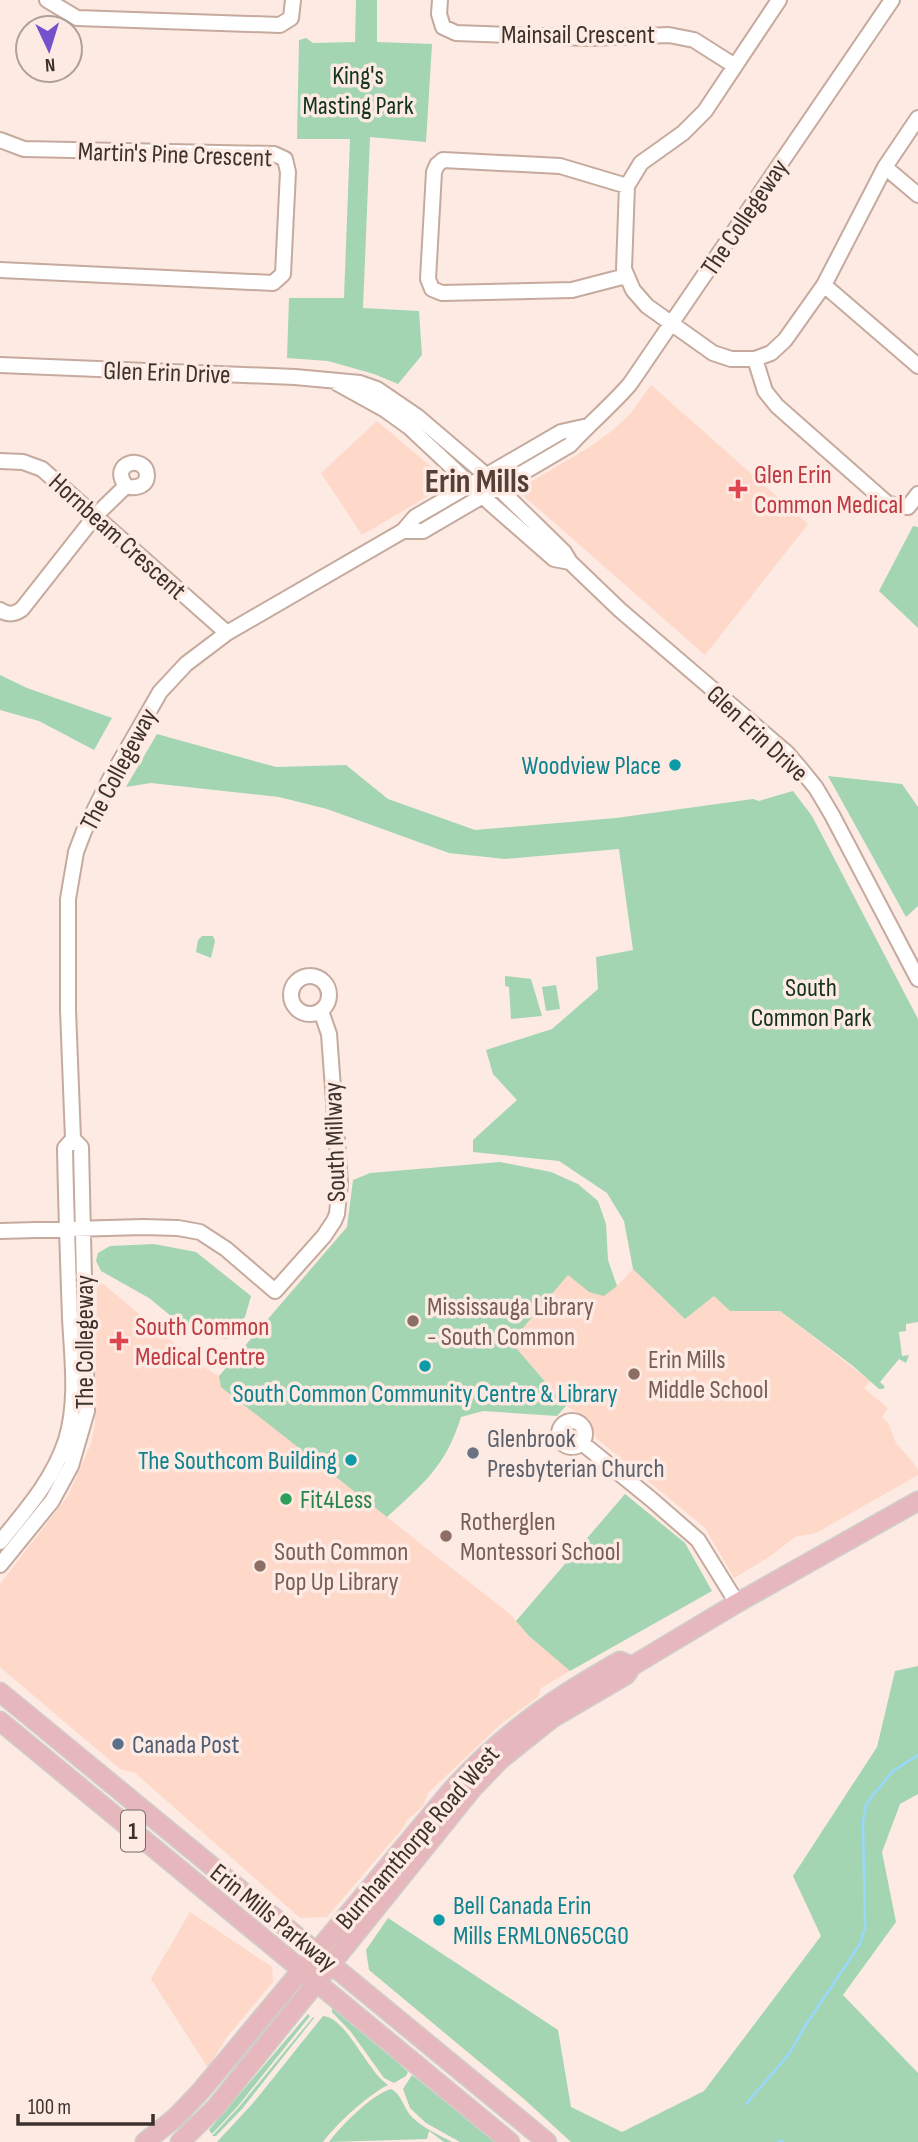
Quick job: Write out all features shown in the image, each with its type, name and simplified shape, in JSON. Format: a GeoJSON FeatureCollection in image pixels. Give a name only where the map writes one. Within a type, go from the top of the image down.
{"type":"FeatureCollection","features":[{"type":"Feature","properties":{"kind":"main road","name":"Burnhamthorpe Road West"},"geometry":{"type":"LineString","coordinates":[[180,2142],[216,2107],[462,1801],[491,1770],[551,1719],[626,1675],[632,1666],[918,1501]]}},
{"type":"Feature","properties":{"kind":"main road","name":"Burnhamthorpe Road West"},"geometry":{"type":"LineString","coordinates":[[145,2142],[175,2118],[200,2092],[449,1793],[493,1747],[532,1715],[584,1681],[620,1661],[632,1666]]}},
{"type":"Feature","properties":{"kind":"main road","name":"Erin Mills Parkway"},"geometry":{"type":"LineString","coordinates":[[0,1692],[547,2142]]}},
{"type":"Feature","properties":{"kind":"main road","name":"Erin Mills Parkway"},"geometry":{"type":"LineString","coordinates":[[0,1721],[510,2142]]}},
{"type":"Feature","properties":{"kind":"street"},"geometry":{"type":"LineString","coordinates":[[47,0],[77,19],[280,25],[291,18],[293,0]]}},
{"type":"Feature","properties":{"kind":"street","name":"Mainsail Crescent"},"geometry":{"type":"LineString","coordinates":[[440,0],[440,20],[443,27],[456,33],[588,38],[669,35],[694,40],[735,66]]}},
{"type":"Feature","properties":{"kind":"street"},"geometry":{"type":"LineString","coordinates":[[779,0],[695,122],[642,163],[627,186],[624,262],[632,290],[642,302],[713,353],[731,359],[755,359],[771,353],[785,340],[824,285],[884,167],[918,118]]}},
{"type":"Feature","properties":{"kind":"street","name":"The Collegeway"},"geometry":{"type":"LineString","coordinates":[[403,531],[423,531],[498,487],[570,444],[608,409],[630,384],[892,0]]}},
{"type":"Feature","properties":{"kind":"street","name":"Martin's Pine Crescent"},"geometry":{"type":"LineString","coordinates":[[0,140],[23,149],[274,154],[285,159],[288,172],[283,274],[273,283],[0,270]]}},
{"type":"Feature","properties":{"kind":"street"},"geometry":{"type":"LineString","coordinates":[[626,276],[572,290],[443,293],[432,289],[428,279],[434,172],[443,160],[560,166],[627,186]]}},
{"type":"Feature","properties":{"kind":"street"},"geometry":{"type":"LineString","coordinates":[[884,167],[918,195]]}},
{"type":"Feature","properties":{"kind":"street"},"geometry":{"type":"LineString","coordinates":[[824,285],[918,366]]}},
{"type":"Feature","properties":{"kind":"street"},"geometry":{"type":"LineString","coordinates":[[755,359],[765,391],[777,406],[888,504],[900,508],[908,507],[918,494]]}},
{"type":"Feature","properties":{"kind":"street","name":"Glen Erin Drive"},"geometry":{"type":"LineString","coordinates":[[0,365],[295,377],[360,383],[377,389],[418,417],[486,476],[632,621],[787,753],[816,788],[918,979]]}},
{"type":"Feature","properties":{"kind":"street","name":"Glen Erin Drive"},"geometry":{"type":"LineString","coordinates":[[334,382],[384,409],[408,427],[554,559],[570,562]]}},
{"type":"Feature","properties":{"kind":"street","name":"The Collegeway"},"geometry":{"type":"LineString","coordinates":[[0,1542],[51,1476],[71,1423],[65,1148],[73,1139],[67,921],[76,852],[99,800],[160,692],[186,664],[227,633],[403,531],[415,517],[561,432],[587,426]]}},
{"type":"Feature","properties":{"kind":"street","name":"Hornbeam Crescent"},"geometry":{"type":"LineString","coordinates":[[0,461],[23,462],[42,469],[227,633]]}},
{"type":"Feature","properties":{"kind":"street"},"geometry":{"type":"LineString","coordinates":[[0,610],[6,614],[16,614],[22,609],[96,515],[126,486]]}},
{"type":"Feature","properties":{"kind":"street","name":"South Millway"},"geometry":{"type":"LineString","coordinates":[[0,1231],[178,1227],[200,1232],[226,1249],[275,1291],[324,1236],[337,1214],[340,1182],[329,1034],[321,1011]]}},
{"type":"Feature","properties":{"kind":"street","name":"The Collegeway"},"geometry":{"type":"LineString","coordinates":[[0,1565],[52,1501],[71,1466],[87,1411],[81,1147],[73,1139]]}},
{"type":"Feature","properties":{"kind":"street"},"geometry":{"type":"LineString","coordinates":[[582,1443],[693,1535],[737,1603]]}},
{"type":"Feature","properties":{"kind":"shaded area"},"geometry":{"type":"Polygon","coordinates":[[[651,385],[808,524],[705,655],[517,490],[612,431],[631,413],[651,385]]]}},
{"type":"Feature","properties":{"kind":"shaded area"},"geometry":{"type":"Polygon","coordinates":[[[377,421],[447,480],[447,485],[362,535],[321,473],[377,421]]]}},
{"type":"Feature","properties":{"kind":"shaded area"},"geometry":{"type":"Polygon","coordinates":[[[633,1269],[685,1319],[714,1296],[730,1311],[780,1311],[870,1381],[864,1388],[888,1408],[882,1417],[888,1423],[896,1443],[918,1470],[918,1475],[816,1533],[795,1537],[734,1578],[705,1528],[596,1438],[589,1419],[566,1406],[511,1342],[568,1275],[589,1292],[617,1286],[633,1269]]]}},
{"type":"Feature","properties":{"kind":"shaded area"},"geometry":{"type":"Polygon","coordinates":[[[97,1279],[202,1366],[219,1376],[222,1387],[511,1615],[529,1636],[570,1671],[541,1688],[538,1697],[501,1724],[428,1793],[423,1806],[407,1820],[327,1917],[300,1918],[135,1773],[120,1769],[0,1667],[0,1584],[68,1496],[91,1444],[95,1423],[97,1279]]]}},
{"type":"Feature","properties":{"kind":"shaded area"},"geometry":{"type":"Polygon","coordinates":[[[190,1912],[272,1967],[273,1982],[227,2037],[208,2068],[151,1979],[190,1912]]]}},
{"type":"Feature","properties":{"kind":"green space","name":"King's Masting Park"},"geometry":{"type":"Polygon","coordinates":[[[356,0],[377,0],[377,42],[432,44],[426,142],[370,137],[363,308],[419,311],[422,355],[398,384],[328,361],[287,358],[289,298],[344,298],[350,139],[297,139],[299,40],[306,38],[313,43],[355,42],[356,0]]]}},
{"type":"Feature","properties":{"kind":"green space"},"geometry":{"type":"Polygon","coordinates":[[[913,526],[918,527],[918,628],[879,591],[913,526]]]}},
{"type":"Feature","properties":{"kind":"green space"},"geometry":{"type":"Polygon","coordinates":[[[0,675],[27,688],[112,718],[94,750],[39,721],[0,710],[0,675]]]}},
{"type":"Feature","properties":{"kind":"green space","name":"South Common Park"},"geometry":{"type":"Polygon","coordinates":[[[157,734],[276,767],[346,765],[388,799],[475,830],[616,818],[753,799],[759,801],[793,791],[812,816],[918,1019],[918,1322],[906,1324],[906,1331],[899,1332],[902,1356],[909,1355],[906,1363],[899,1359],[880,1382],[885,1387],[879,1389],[780,1311],[730,1311],[714,1296],[685,1319],[633,1269],[624,1221],[607,1193],[559,1161],[473,1152],[473,1140],[517,1100],[493,1074],[486,1050],[552,1029],[598,989],[596,957],[633,950],[619,849],[505,859],[449,853],[327,809],[279,797],[151,783],[126,787],[157,734]]]}},
{"type":"Feature","properties":{"kind":"green space"},"geometry":{"type":"Polygon","coordinates":[[[828,776],[902,784],[918,807],[918,906],[906,917],[828,776]]]}},
{"type":"Feature","properties":{"kind":"green space"},"geometry":{"type":"Polygon","coordinates":[[[202,936],[213,936],[215,941],[211,958],[196,952],[198,940],[202,936]]]}},
{"type":"Feature","properties":{"kind":"green space"},"geometry":{"type":"Polygon","coordinates":[[[505,976],[531,979],[542,1016],[511,1019],[509,987],[505,986],[505,976]]]}},
{"type":"Feature","properties":{"kind":"green space"},"geometry":{"type":"Polygon","coordinates":[[[556,985],[560,1009],[546,1011],[542,987],[556,985]]]}},
{"type":"Feature","properties":{"kind":"green space"},"geometry":{"type":"Polygon","coordinates":[[[500,1162],[551,1172],[578,1184],[598,1201],[606,1224],[608,1260],[617,1286],[604,1296],[589,1292],[568,1275],[511,1342],[566,1406],[557,1416],[483,1411],[461,1417],[448,1449],[432,1473],[387,1517],[221,1387],[219,1376],[347,1227],[353,1180],[370,1173],[500,1162]]]}},
{"type":"Feature","properties":{"kind":"green space"},"geometry":{"type":"Polygon","coordinates":[[[154,1244],[196,1252],[251,1296],[245,1317],[227,1339],[194,1335],[149,1298],[101,1271],[96,1261],[98,1253],[110,1246],[154,1244]]]}},
{"type":"Feature","properties":{"kind":"green space"},"geometry":{"type":"Polygon","coordinates":[[[625,1494],[685,1543],[712,1591],[570,1671],[529,1636],[516,1621],[625,1494]]]}},
{"type":"Feature","properties":{"kind":"green space"},"geometry":{"type":"Polygon","coordinates":[[[918,1666],[918,1794],[900,1804],[882,1852],[896,1922],[843,1995],[918,2073],[918,2142],[571,2142],[524,2099],[369,1970],[366,1950],[388,1918],[558,2030],[571,2107],[622,2132],[704,2091],[821,1936],[793,1876],[877,1747],[895,1671],[918,1666]]]}},
{"type":"Feature","properties":{"kind":"green space"},"geometry":{"type":"Polygon","coordinates":[[[332,2008],[400,2061],[398,2063],[408,2072],[406,2076],[394,2083],[384,2078],[351,2032],[332,2012],[332,2008]]]}},
{"type":"Feature","properties":{"kind":"green space"},"geometry":{"type":"Polygon","coordinates":[[[308,2014],[310,2016],[238,2106],[212,2134],[209,2130],[308,2014]]]}},
{"type":"Feature","properties":{"kind":"green space"},"geometry":{"type":"Polygon","coordinates":[[[323,2016],[340,2025],[388,2085],[353,2110],[323,2142],[217,2142],[254,2102],[323,2016]]]}},
{"type":"Feature","properties":{"kind":"green space"},"geometry":{"type":"Polygon","coordinates":[[[313,2017],[242,2109],[216,2136],[212,2136],[239,2107],[313,2017]]]}},
{"type":"Feature","properties":{"kind":"green space"},"geometry":{"type":"Polygon","coordinates":[[[412,2075],[497,2142],[460,2142],[426,2123],[410,2108],[403,2089],[412,2075]]]}},
{"type":"Feature","properties":{"kind":"green space"},"geometry":{"type":"Polygon","coordinates":[[[391,2089],[398,2094],[416,2121],[452,2142],[444,2142],[429,2131],[427,2139],[329,2142],[366,2104],[391,2089]]]}},
{"type":"Feature","properties":{"kind":"waterway"},"geometry":{"type":"LineString","coordinates":[[746,2104],[789,2054],[860,1944],[865,1928],[863,1822],[866,1805],[893,1771],[918,1755]]}},
{"type":"Feature","properties":{"kind":"waterway"},"geometry":{"type":"LineString","coordinates":[[779,2141],[783,2142]]}},
{"type":"Feature","properties":{"kind":"place","name":"Glen Erin Common Medical"},"geometry":{"type":"Point","coordinates":[738,489]}},
{"type":"Feature","properties":{"kind":"place","name":"Woodview Place"},"geometry":{"type":"Point","coordinates":[675,765]}},
{"type":"Feature","properties":{"kind":"place","name":"Mississauga Library - South Common"},"geometry":{"type":"Point","coordinates":[413,1321]}},
{"type":"Feature","properties":{"kind":"place","name":"South Common Medical Centre"},"geometry":{"type":"Point","coordinates":[119,1341]}},
{"type":"Feature","properties":{"kind":"place","name":"South Common Community Centre & Library"},"geometry":{"type":"Point","coordinates":[425,1366]}},
{"type":"Feature","properties":{"kind":"place","name":"Erin Mills Middle School"},"geometry":{"type":"Point","coordinates":[634,1374]}},
{"type":"Feature","properties":{"kind":"place","name":"Glenbrook Presbyterian Church"},"geometry":{"type":"Point","coordinates":[473,1453]}},
{"type":"Feature","properties":{"kind":"place","name":"The Southcom Building"},"geometry":{"type":"Point","coordinates":[351,1460]}},
{"type":"Feature","properties":{"kind":"place","name":"Fit4Less"},"geometry":{"type":"Point","coordinates":[286,1499]}},
{"type":"Feature","properties":{"kind":"place","name":"Rotherglen Montessori School"},"geometry":{"type":"Point","coordinates":[446,1536]}},
{"type":"Feature","properties":{"kind":"place","name":"South Common Pop Up Library"},"geometry":{"type":"Point","coordinates":[260,1566]}},
{"type":"Feature","properties":{"kind":"place","name":"Canada Post"},"geometry":{"type":"Point","coordinates":[118,1744]}},
{"type":"Feature","properties":{"kind":"place","name":"Bell Canada Erin Mills ERMLON65CG0"},"geometry":{"type":"Point","coordinates":[439,1920]}},
{"type":"Feature","properties":{"kind":"district","name":"Erin Mills"},"geometry":{"type":"Point","coordinates":[477,480]}}]}
